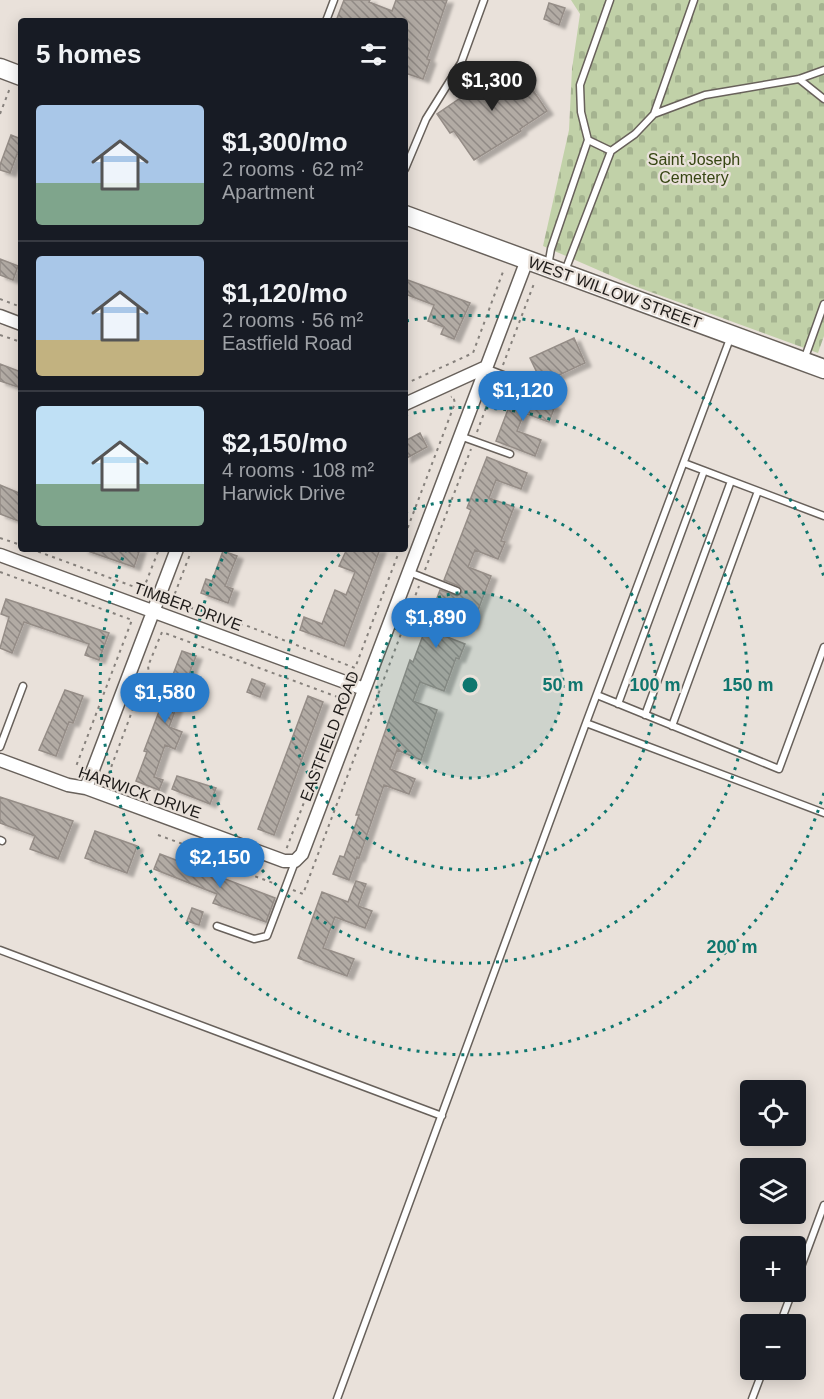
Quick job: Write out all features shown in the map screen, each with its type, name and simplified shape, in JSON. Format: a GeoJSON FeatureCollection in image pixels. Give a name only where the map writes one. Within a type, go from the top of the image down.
{"type":"FeatureCollection","features":[{"type":"Feature","properties":{"kind":"street"},"geometry":{"type":"LineString","coordinates":[[1,71],[15,82]]}},
{"type":"Feature","properties":{"kind":"street","name":"WEST WILLOW STREET"},"geometry":{"type":"LineString","coordinates":[[408,216],[824,369]]}},
{"type":"Feature","properties":{"kind":"street","name":"EASTFIELD ROAD"},"geometry":{"type":"LineString","coordinates":[[299,857],[526,260]]}},
{"type":"Feature","properties":{"kind":"street"},"geometry":{"type":"LineString","coordinates":[[0,316],[18,323]]}},
{"type":"Feature","properties":{"kind":"street"},"geometry":{"type":"LineString","coordinates":[[408,403],[484,368]]}},
{"type":"Feature","properties":{"kind":"street"},"geometry":{"type":"LineString","coordinates":[[86,788],[176,552]]}},
{"type":"Feature","properties":{"kind":"street","name":"TIMBER DRIVE"},"geometry":{"type":"LineString","coordinates":[[0,555],[364,688]]}},
{"type":"Feature","properties":{"kind":"street","name":"HARWICK DRIVE"},"geometry":{"type":"LineString","coordinates":[[0,760],[68,785],[86,788],[284,861],[299,857]]}},
{"type":"Feature","properties":{"kind":"lane"},"geometry":{"type":"LineString","coordinates":[[327,18],[334,0]]}},
{"type":"Feature","properties":{"kind":"lane"},"geometry":{"type":"LineString","coordinates":[[408,162],[426,119],[461,63],[484,0]]}},
{"type":"Feature","properties":{"kind":"lane"},"geometry":{"type":"LineString","coordinates":[[556,270],[551,249],[588,140],[581,112],[580,85],[610,0]]}},
{"type":"Feature","properties":{"kind":"lane"},"geometry":{"type":"LineString","coordinates":[[556,270],[611,151],[635,134],[654,114],[694,0]]}},
{"type":"Feature","properties":{"kind":"lane"},"geometry":{"type":"LineString","coordinates":[[654,114],[705,95],[799,79],[824,70]]}},
{"type":"Feature","properties":{"kind":"lane"},"geometry":{"type":"LineString","coordinates":[[799,79],[824,99]]}},
{"type":"Feature","properties":{"kind":"lane"},"geometry":{"type":"LineString","coordinates":[[588,140],[611,151]]}},
{"type":"Feature","properties":{"kind":"lane"},"geometry":{"type":"LineString","coordinates":[[804,362],[824,304]]}},
{"type":"Feature","properties":{"kind":"lane"},"geometry":{"type":"LineString","coordinates":[[337,1399],[731,336]]}},
{"type":"Feature","properties":{"kind":"lane"},"geometry":{"type":"LineString","coordinates":[[484,368],[534,387]]}},
{"type":"Feature","properties":{"kind":"lane"},"geometry":{"type":"LineString","coordinates":[[459,436],[510,454]]}},
{"type":"Feature","properties":{"kind":"lane"},"geometry":{"type":"LineString","coordinates":[[684,463],[824,516]]}},
{"type":"Feature","properties":{"kind":"lane"},"geometry":{"type":"LineString","coordinates":[[618,704],[704,471]]}},
{"type":"Feature","properties":{"kind":"lane"},"geometry":{"type":"LineString","coordinates":[[645,715],[731,481]]}},
{"type":"Feature","properties":{"kind":"lane"},"geometry":{"type":"LineString","coordinates":[[672,726],[758,491]]}},
{"type":"Feature","properties":{"kind":"lane"},"geometry":{"type":"LineString","coordinates":[[408,572],[457,591]]}},
{"type":"Feature","properties":{"kind":"lane"},"geometry":{"type":"LineString","coordinates":[[597,696],[778,769],[824,647]]}},
{"type":"Feature","properties":{"kind":"lane"},"geometry":{"type":"LineString","coordinates":[[0,747],[23,686]]}},
{"type":"Feature","properties":{"kind":"lane"},"geometry":{"type":"LineString","coordinates":[[586,723],[824,813]]}},
{"type":"Feature","properties":{"kind":"lane"},"geometry":{"type":"LineString","coordinates":[[217,926],[254,939],[267,936],[299,857]]}},
{"type":"Feature","properties":{"kind":"lane"},"geometry":{"type":"LineString","coordinates":[[0,950],[442,1116]]}},
{"type":"Feature","properties":{"kind":"lane"},"geometry":{"type":"LineString","coordinates":[[806,1253],[824,1205]]}},
{"type":"Feature","properties":{"kind":"lane"},"geometry":{"type":"LineString","coordinates":[[752,1399],[759,1380]]}},
{"type":"Feature","properties":{"kind":"path"},"geometry":{"type":"LineString","coordinates":[[0,114],[15,82]]}},
{"type":"Feature","properties":{"kind":"path"},"geometry":{"type":"LineString","coordinates":[[408,383],[473,352],[504,269]]}},
{"type":"Feature","properties":{"kind":"path"},"geometry":{"type":"LineString","coordinates":[[0,299],[18,306]]}},
{"type":"Feature","properties":{"kind":"path"},"geometry":{"type":"LineString","coordinates":[[0,334],[18,341]]}},
{"type":"Feature","properties":{"kind":"path"},"geometry":{"type":"LineString","coordinates":[[408,527],[455,403],[453,396],[444,401]]}},
{"type":"Feature","properties":{"kind":"path"},"geometry":{"type":"LineString","coordinates":[[408,418],[415,414]]}},
{"type":"Feature","properties":{"kind":"path"},"geometry":{"type":"LineString","coordinates":[[0,538],[18,544]]}},
{"type":"Feature","properties":{"kind":"path"},"geometry":{"type":"LineString","coordinates":[[39,552],[143,590],[158,552]]}},
{"type":"Feature","properties":{"kind":"path"},"geometry":{"type":"LineString","coordinates":[[191,552],[172,601],[233,623],[245,625],[355,668],[399,552]]}},
{"type":"Feature","properties":{"kind":"path"},"geometry":{"type":"LineString","coordinates":[[0,572],[132,620],[75,770]]}},
{"type":"Feature","properties":{"kind":"path"},"geometry":{"type":"LineString","coordinates":[[106,781],[143,682],[149,674],[148,666],[162,632],[342,699],[286,850]]}},
{"type":"Feature","properties":{"kind":"green space","name":"Saint Joseph Cemetery"},"geometry":{"type":"Polygon","coordinates":[[[571,0],[824,0],[824,336],[818,353],[637,287],[543,246],[569,130],[572,69],[580,14],[571,0]]]}},
{"type":"Feature","properties":{"kind":"building"},"geometry":{"type":"Polygon","coordinates":[[[344,0],[370,0],[369,2],[392,11],[396,0],[447,0],[427,59],[430,60],[423,79],[408,74],[408,18],[337,18],[344,0]]]}},
{"type":"Feature","properties":{"kind":"building"},"geometry":{"type":"Polygon","coordinates":[[[549,3],[565,8],[559,25],[544,19],[549,3]]]}},
{"type":"Feature","properties":{"kind":"building"},"geometry":{"type":"Polygon","coordinates":[[[522,65],[530,77],[526,80],[547,111],[520,129],[521,131],[474,160],[454,131],[450,133],[437,114],[466,94],[462,89],[485,74],[492,85],[522,65]]]}},
{"type":"Feature","properties":{"kind":"building"},"geometry":{"type":"Polygon","coordinates":[[[11,135],[18,138],[18,154],[10,173],[0,170],[11,135]]]}},
{"type":"Feature","properties":{"kind":"building"},"geometry":{"type":"Polygon","coordinates":[[[0,259],[18,266],[13,280],[0,275],[0,259]]]}},
{"type":"Feature","properties":{"kind":"building"},"geometry":{"type":"Polygon","coordinates":[[[408,280],[470,303],[454,339],[441,334],[444,327],[428,321],[434,305],[408,295],[408,280]]]}},
{"type":"Feature","properties":{"kind":"building"},"geometry":{"type":"Polygon","coordinates":[[[574,338],[585,363],[542,383],[530,358],[574,338]]]}},
{"type":"Feature","properties":{"kind":"building"},"geometry":{"type":"Polygon","coordinates":[[[0,364],[18,371],[18,387],[0,381],[0,364]]]}},
{"type":"Feature","properties":{"kind":"building"},"geometry":{"type":"Polygon","coordinates":[[[515,391],[555,406],[549,422],[524,413],[517,431],[541,440],[535,456],[496,441],[515,391]]]}},
{"type":"Feature","properties":{"kind":"building"},"geometry":{"type":"Polygon","coordinates":[[[420,433],[427,447],[408,457],[408,439],[420,433]]]}},
{"type":"Feature","properties":{"kind":"building"},"geometry":{"type":"Polygon","coordinates":[[[487,457],[527,473],[521,489],[496,480],[489,498],[514,507],[501,541],[505,542],[498,559],[475,550],[468,567],[491,576],[472,626],[448,617],[442,635],[465,644],[459,659],[456,658],[444,691],[420,682],[413,701],[437,710],[421,760],[397,750],[390,769],[415,779],[409,794],[384,785],[349,880],[333,874],[340,856],[344,857],[359,815],[356,815],[410,660],[413,662],[440,590],[457,596],[462,592],[459,586],[444,580],[471,510],[467,508],[487,457]]]}},
{"type":"Feature","properties":{"kind":"building"},"geometry":{"type":"Polygon","coordinates":[[[0,485],[18,493],[18,521],[0,514],[0,485]]]}},
{"type":"Feature","properties":{"kind":"building"},"geometry":{"type":"Polygon","coordinates":[[[91,552],[139,552],[134,567],[91,552]]]}},
{"type":"Feature","properties":{"kind":"building"},"geometry":{"type":"Polygon","coordinates":[[[223,552],[237,556],[225,586],[233,589],[228,603],[201,593],[206,579],[212,581],[223,552]]]}},
{"type":"Feature","properties":{"kind":"building"},"geometry":{"type":"Polygon","coordinates":[[[346,552],[379,552],[344,646],[300,630],[304,617],[322,624],[335,590],[346,595],[355,572],[339,566],[346,552]]]}},
{"type":"Feature","properties":{"kind":"building"},"geometry":{"type":"Polygon","coordinates":[[[6,599],[109,633],[99,660],[85,655],[89,644],[24,622],[12,653],[0,648],[9,617],[1,614],[6,599]]]}},
{"type":"Feature","properties":{"kind":"building"},"geometry":{"type":"Polygon","coordinates":[[[182,651],[196,656],[169,727],[182,732],[175,749],[165,745],[154,777],[163,780],[159,790],[136,781],[147,752],[144,751],[182,651]]]}},
{"type":"Feature","properties":{"kind":"building"},"geometry":{"type":"Polygon","coordinates":[[[252,679],[265,684],[260,697],[247,692],[252,679]]]}},
{"type":"Feature","properties":{"kind":"building"},"geometry":{"type":"Polygon","coordinates":[[[65,690],[83,696],[73,723],[69,722],[56,756],[39,750],[65,690]]]}},
{"type":"Feature","properties":{"kind":"building"},"geometry":{"type":"Polygon","coordinates":[[[308,696],[323,702],[274,835],[258,829],[308,696]]]}},
{"type":"Feature","properties":{"kind":"building"},"geometry":{"type":"Polygon","coordinates":[[[177,776],[216,788],[210,804],[172,789],[177,776]]]}},
{"type":"Feature","properties":{"kind":"building"},"geometry":{"type":"Polygon","coordinates":[[[0,797],[73,821],[58,859],[30,849],[35,836],[0,823],[0,797]]]}},
{"type":"Feature","properties":{"kind":"building"},"geometry":{"type":"Polygon","coordinates":[[[95,831],[137,846],[127,873],[85,858],[95,831]]]}},
{"type":"Feature","properties":{"kind":"building"},"geometry":{"type":"Polygon","coordinates":[[[160,854],[275,898],[266,922],[213,903],[217,894],[154,869],[160,854]]]}},
{"type":"Feature","properties":{"kind":"building"},"geometry":{"type":"Polygon","coordinates":[[[356,881],[366,884],[358,906],[372,911],[365,928],[335,917],[323,948],[354,959],[347,976],[298,958],[322,892],[348,902],[356,881]]]}},
{"type":"Feature","properties":{"kind":"building"},"geometry":{"type":"Polygon","coordinates":[[[192,908],[203,912],[199,925],[187,921],[192,908]]]}}]}
